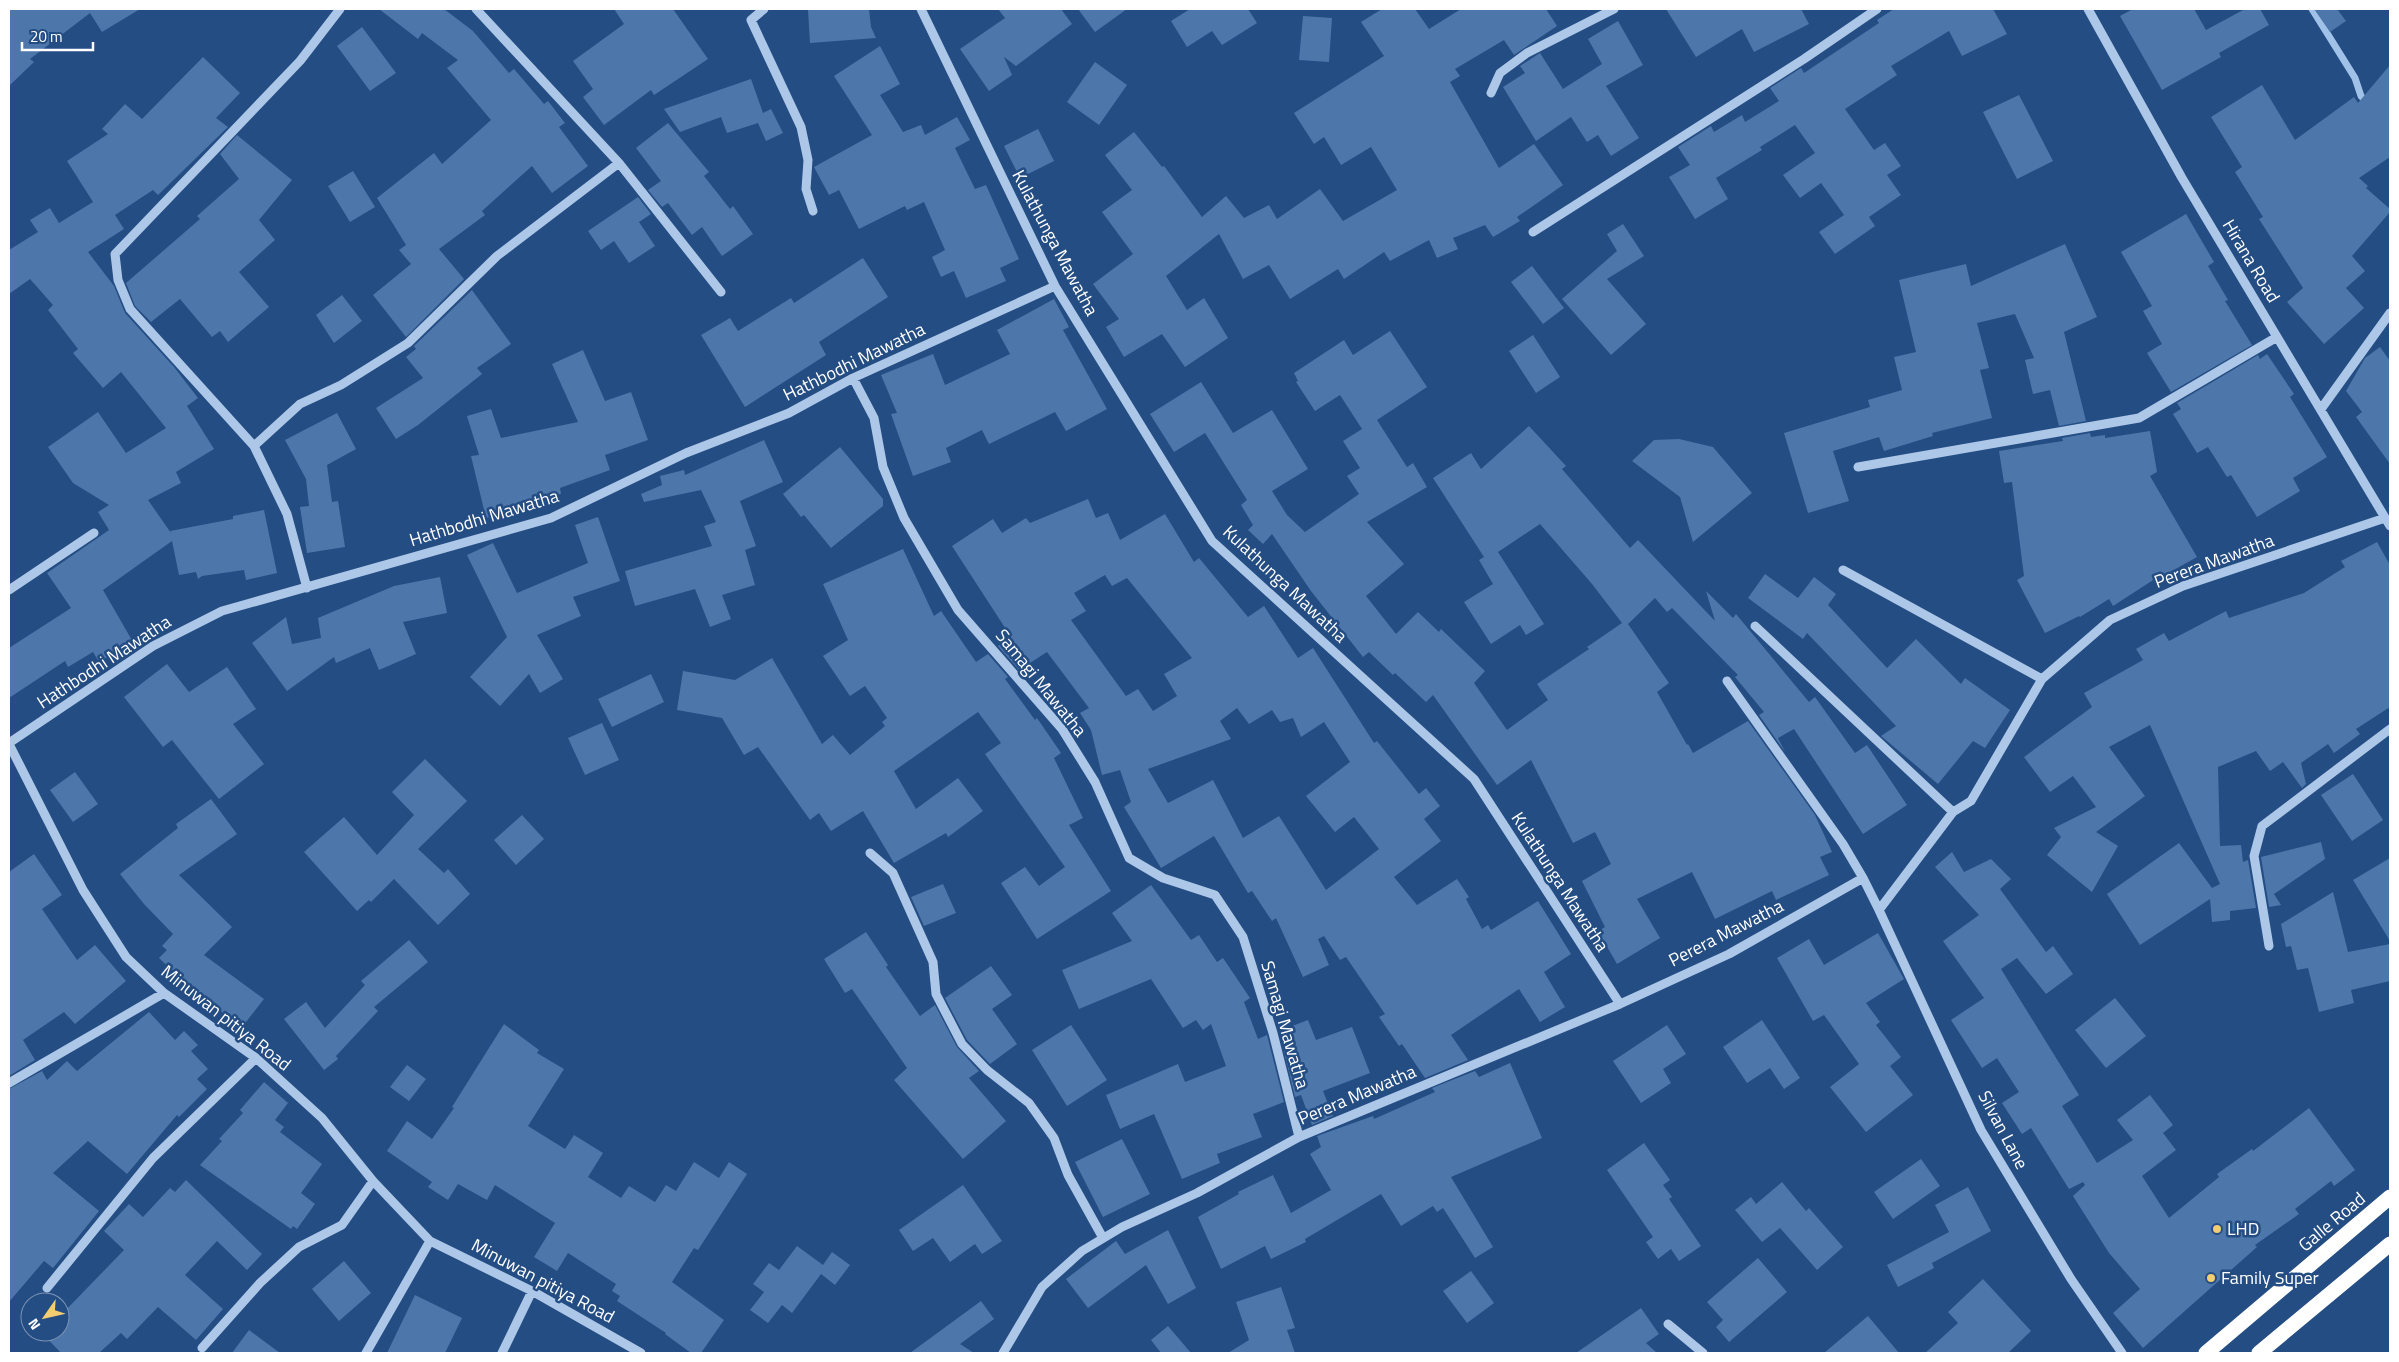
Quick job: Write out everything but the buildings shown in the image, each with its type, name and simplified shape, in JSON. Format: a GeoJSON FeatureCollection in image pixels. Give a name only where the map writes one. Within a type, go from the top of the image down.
{"type":"FeatureCollection","features":[{"type":"Feature","properties":{"kind":"highway","name":"Galle Road"},"geometry":{"type":"LineString","coordinates":[[2206,1353],[2390,1198]]}},
{"type":"Feature","properties":{"kind":"highway"},"geometry":{"type":"LineString","coordinates":[[2258,1353],[2390,1244]]}},
{"type":"Feature","properties":{"kind":"street"},"geometry":{"type":"LineString","coordinates":[[307,588],[287,514],[254,446],[130,309],[118,280],[115,254],[300,61],[340,9]]}},
{"type":"Feature","properties":{"kind":"street"},"geometry":{"type":"LineString","coordinates":[[476,9],[620,163],[721,292]]}},
{"type":"Feature","properties":{"kind":"street"},"geometry":{"type":"LineString","coordinates":[[764,9],[751,20],[801,128],[808,160],[806,189],[812,211]]}},
{"type":"Feature","properties":{"kind":"street","name":"Kulathunga Mawatha"},"geometry":{"type":"LineString","coordinates":[[921,9],[1055,286],[1212,541],[1474,779],[1620,1004]]}},
{"type":"Feature","properties":{"kind":"street"},"geometry":{"type":"LineString","coordinates":[[1491,93],[1500,74],[1527,54],[1614,9]]}},
{"type":"Feature","properties":{"kind":"street"},"geometry":{"type":"LineString","coordinates":[[1533,232],[1804,59],[1877,9]]}},
{"type":"Feature","properties":{"kind":"street","name":"Hirana Road"},"geometry":{"type":"LineString","coordinates":[[2088,9],[2182,178],[2388,522]]}},
{"type":"Feature","properties":{"kind":"street"},"geometry":{"type":"LineString","coordinates":[[254,446],[300,404],[341,385],[408,343],[497,256],[620,163]]}},
{"type":"Feature","properties":{"kind":"street","name":"Hathbodhi Mawatha"},"geometry":{"type":"LineString","coordinates":[[9,744],[161,642],[222,611],[551,518],[686,453],[789,413],[853,378],[1055,286]]}},
{"type":"Feature","properties":{"kind":"street"},"geometry":{"type":"LineString","coordinates":[[2321,409],[2390,313]]}},
{"type":"Feature","properties":{"kind":"street"},"geometry":{"type":"LineString","coordinates":[[1858,467],[2139,418],[2277,337]]}},
{"type":"Feature","properties":{"kind":"street","name":"Samagi Mawatha"},"geometry":{"type":"LineString","coordinates":[[853,378],[874,418],[883,467],[904,518],[958,610],[1062,729],[1095,782],[1129,858],[1163,878],[1215,895],[1243,936],[1273,1032],[1299,1136]]}},
{"type":"Feature","properties":{"kind":"street","name":"Perera Mawatha"},"geometry":{"type":"LineString","coordinates":[[1879,910],[1953,812],[1971,800],[2042,679],[2110,620],[2183,586],[2388,522]]}},
{"type":"Feature","properties":{"kind":"street"},"geometry":{"type":"LineString","coordinates":[[9,590],[94,533]]}},
{"type":"Feature","properties":{"kind":"street"},"geometry":{"type":"LineString","coordinates":[[1843,570],[2042,679]]}},
{"type":"Feature","properties":{"kind":"street"},"geometry":{"type":"LineString","coordinates":[[1755,626],[1953,812]]}},
{"type":"Feature","properties":{"kind":"street"},"geometry":{"type":"LineString","coordinates":[[1727,681],[1843,844],[1879,910]]}},
{"type":"Feature","properties":{"kind":"street"},"geometry":{"type":"LineString","coordinates":[[2269,946],[2254,856],[2262,826],[2390,729]]}},
{"type":"Feature","properties":{"kind":"street","name":"Minuwan pitiya Road"},"geometry":{"type":"LineString","coordinates":[[9,744],[83,890],[126,957],[164,993],[256,1058],[322,1118],[373,1182],[430,1241],[532,1291],[641,1353]]}},
{"type":"Feature","properties":{"kind":"street"},"geometry":{"type":"LineString","coordinates":[[870,853],[892,873],[933,962],[936,994],[962,1044],[987,1070],[1029,1103],[1054,1138],[1068,1175],[1103,1238]]}},
{"type":"Feature","properties":{"kind":"street","name":"Perera Mawatha"},"geometry":{"type":"LineString","coordinates":[[1003,1353],[1042,1288],[1082,1251],[1122,1227],[1197,1193],[1299,1136],[1620,1004],[1729,954],[1863,878]]}},
{"type":"Feature","properties":{"kind":"street","name":"Silvan Lane"},"geometry":{"type":"LineString","coordinates":[[1879,910],[1981,1130],[2071,1279],[2122,1353]]}},
{"type":"Feature","properties":{"kind":"street"},"geometry":{"type":"LineString","coordinates":[[9,1083],[164,993]]}},
{"type":"Feature","properties":{"kind":"street"},"geometry":{"type":"LineString","coordinates":[[47,1288],[153,1158],[256,1058]]}},
{"type":"Feature","properties":{"kind":"street"},"geometry":{"type":"LineString","coordinates":[[202,1348],[260,1283],[300,1247],[342,1225],[373,1182]]}},
{"type":"Feature","properties":{"kind":"street"},"geometry":{"type":"LineString","coordinates":[[366,1353],[430,1241]]}},
{"type":"Feature","properties":{"kind":"street"},"geometry":{"type":"LineString","coordinates":[[502,1353],[532,1291]]}},
{"type":"Feature","properties":{"kind":"street"},"geometry":{"type":"LineString","coordinates":[[1668,1324],[1703,1353]]}},
{"type":"Feature","properties":{"kind":"street"},"geometry":{"type":"LineString","coordinates":[[620,1353],[626,1344]]}},
{"type":"Feature","properties":{"kind":"waterway"},"geometry":{"type":"LineString","coordinates":[[2312,9],[2355,78],[2361,96],[2369,105]]}},
{"type":"Feature","properties":{"kind":"place","name":"LHD"},"geometry":{"type":"Point","coordinates":[2217,1229]}},
{"type":"Feature","properties":{"kind":"place","name":"Family Super"},"geometry":{"type":"Point","coordinates":[2211,1278]}}]}
